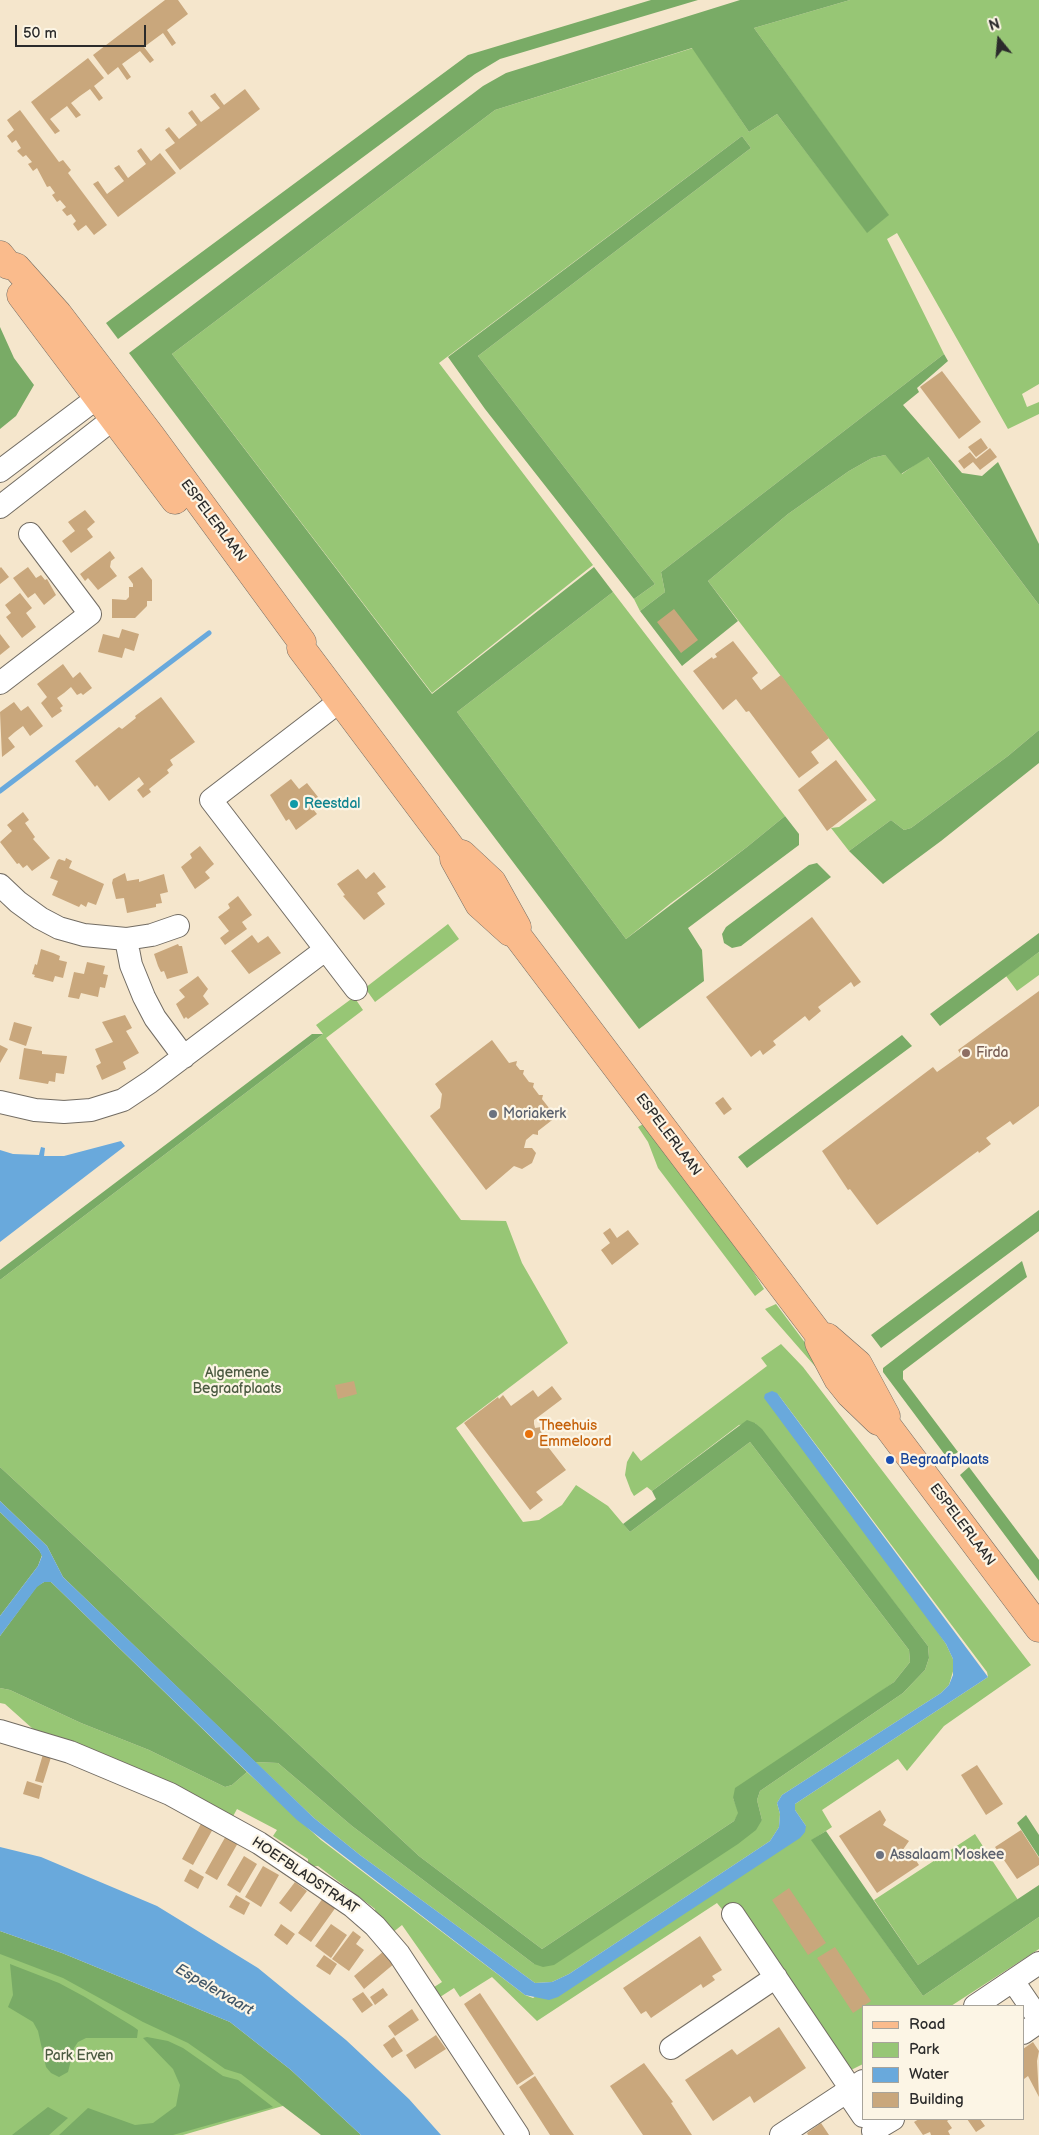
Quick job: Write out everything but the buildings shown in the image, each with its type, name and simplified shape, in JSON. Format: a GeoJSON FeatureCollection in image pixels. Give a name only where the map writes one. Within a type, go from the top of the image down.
{"type":"FeatureCollection","features":[{"type":"Feature","properties":{"kind":"main road","name":"ESPELERLAAN"},"geometry":{"type":"LineString","coordinates":[[4,260],[16,267],[58,314],[110,404],[264,589],[302,642],[301,648],[454,852],[462,854],[492,882],[517,927],[516,934],[820,1336],[819,1343],[844,1387],[878,1421],[885,1423],[1039,1628]]}},
{"type":"Feature","properties":{"kind":"street"},"geometry":{"type":"LineString","coordinates":[[0,471],[110,404]]}},
{"type":"Feature","properties":{"kind":"street"},"geometry":{"type":"LineString","coordinates":[[0,507],[110,404]]}},
{"type":"Feature","properties":{"kind":"street"},"geometry":{"type":"LineString","coordinates":[[0,683],[90,614],[30,534]]}},
{"type":"Feature","properties":{"kind":"street"},"geometry":{"type":"LineString","coordinates":[[340,701],[211,800],[356,989]]}},
{"type":"Feature","properties":{"kind":"street"},"geometry":{"type":"LineString","coordinates":[[0,885],[26,908],[54,925],[94,937],[126,939],[152,935],[178,926]]}},
{"type":"Feature","properties":{"kind":"street"},"geometry":{"type":"LineString","coordinates":[[126,939],[131,965],[144,998],[158,1022],[184,1056]]}},
{"type":"Feature","properties":{"kind":"street"},"geometry":{"type":"LineString","coordinates":[[0,1102],[53,1112],[99,1108],[123,1100],[137,1092],[325,950]]}},
{"type":"Feature","properties":{"kind":"street","name":"HOEFBLADSTRAAT"},"geometry":{"type":"LineString","coordinates":[[0,1730],[70,1752],[170,1794],[259,1843],[352,1906],[375,1926],[396,1949],[518,2135]]}},
{"type":"Feature","properties":{"kind":"street"},"geometry":{"type":"LineString","coordinates":[[733,1914],[853,2087],[862,2108]]}},
{"type":"Feature","properties":{"kind":"street"},"geometry":{"type":"LineString","coordinates":[[976,2005],[1039,1963]]}},
{"type":"Feature","properties":{"kind":"street"},"geometry":{"type":"LineString","coordinates":[[672,2048],[776,1977]]}},
{"type":"Feature","properties":{"kind":"street"},"geometry":{"type":"LineString","coordinates":[[1013,1980],[1039,2021],[1024,2032]]}},
{"type":"Feature","properties":{"kind":"street"},"geometry":{"type":"LineString","coordinates":[[781,2135],[853,2087]]}},
{"type":"Feature","properties":{"kind":"street"},"geometry":{"type":"LineString","coordinates":[[869,2125],[889,2120]]}},
{"type":"Feature","properties":{"kind":"green space"},"geometry":{"type":"Polygon","coordinates":[[[651,0],[698,0],[500,59],[475,74],[118,339],[106,323],[468,55],[651,0]]]}},
{"type":"Feature","properties":{"kind":"green space"},"geometry":{"type":"Polygon","coordinates":[[[740,0],[850,0],[754,28],[889,215],[867,233],[777,114],[749,132],[692,48],[495,110],[172,354],[432,694],[594,567],[613,592],[457,712],[626,939],[785,816],[799,834],[799,845],[688,928],[702,950],[704,981],[639,1029],[129,353],[483,86],[506,73],[740,0]]]}},
{"type":"Feature","properties":{"kind":"green space"},"geometry":{"type":"Polygon","coordinates":[[[850,0],[1039,0],[1039,384],[1022,394],[1027,407],[1039,402],[1039,414],[1008,429],[897,233],[887,239],[944,354],[661,572],[665,592],[640,611],[634,599],[655,584],[478,356],[751,148],[742,136],[439,363],[593,565],[432,693],[172,354],[495,110],[693,48],[749,132],[777,114],[867,232],[888,215],[754,28],[850,0]]]}},
{"type":"Feature","properties":{"kind":"green space"},"geometry":{"type":"Polygon","coordinates":[[[742,136],[751,148],[478,356],[655,584],[634,599],[485,409],[448,357],[742,136]]]}},
{"type":"Feature","properties":{"kind":"green space"},"geometry":{"type":"Polygon","coordinates":[[[0,327],[14,358],[34,385],[16,416],[0,429],[0,327]]]}},
{"type":"Feature","properties":{"kind":"green space"},"geometry":{"type":"Polygon","coordinates":[[[944,354],[948,361],[917,388],[919,392],[903,405],[962,473],[982,476],[998,462],[1039,544],[1039,605],[928,457],[901,474],[885,455],[872,458],[849,471],[788,514],[708,581],[738,621],[682,666],[640,611],[665,592],[661,572],[944,354]]]}},
{"type":"Feature","properties":{"kind":"green space"},"geometry":{"type":"Polygon","coordinates":[[[885,455],[902,474],[927,456],[1039,605],[1039,730],[1008,756],[911,828],[904,830],[891,820],[849,851],[831,828],[839,827],[876,800],[708,581],[788,514],[849,471],[872,458],[885,455]]]}},
{"type":"Feature","properties":{"kind":"green space"},"geometry":{"type":"Polygon","coordinates":[[[613,592],[785,816],[626,939],[457,712],[613,592]]]}},
{"type":"Feature","properties":{"kind":"green space"},"geometry":{"type":"Polygon","coordinates":[[[1039,730],[1039,763],[941,841],[883,884],[849,851],[891,820],[904,830],[911,828],[1008,756],[1039,730]]]}},
{"type":"Feature","properties":{"kind":"green space"},"geometry":{"type":"Polygon","coordinates":[[[817,863],[831,877],[741,946],[732,948],[724,943],[722,934],[726,927],[809,865],[817,863]]]}},
{"type":"Feature","properties":{"kind":"green space"},"geometry":{"type":"Polygon","coordinates":[[[448,924],[459,939],[375,1002],[365,988],[448,924]]]}},
{"type":"Feature","properties":{"kind":"green space"},"geometry":{"type":"Polygon","coordinates":[[[1039,933],[1039,952],[940,1026],[930,1014],[1039,933]]]}},
{"type":"Feature","properties":{"kind":"green space"},"geometry":{"type":"Polygon","coordinates":[[[1039,952],[1039,975],[1017,991],[1006,976],[1039,952]]]}},
{"type":"Feature","properties":{"kind":"green space","name":"Algemene Begraafplaats"},"geometry":{"type":"Polygon","coordinates":[[[354,997],[363,1010],[326,1038],[461,1220],[506,1221],[522,1263],[568,1343],[456,1428],[523,1522],[539,1520],[562,1505],[576,1485],[608,1506],[630,1532],[750,1442],[909,1650],[910,1662],[894,1682],[733,1798],[739,1813],[734,1821],[542,1949],[419,1856],[0,1467],[0,1280],[323,1034],[316,1025],[354,997]]]}},
{"type":"Feature","properties":{"kind":"green space"},"geometry":{"type":"Polygon","coordinates":[[[312,1034],[323,1034],[0,1280],[0,1270],[312,1034]]]}},
{"type":"Feature","properties":{"kind":"green space"},"geometry":{"type":"Polygon","coordinates":[[[902,1035],[912,1046],[747,1168],[738,1157],[902,1035]]]}},
{"type":"Feature","properties":{"kind":"green space"},"geometry":{"type":"Polygon","coordinates":[[[647,1122],[719,1217],[764,1289],[755,1296],[658,1168],[648,1142],[638,1127],[647,1122]]]}},
{"type":"Feature","properties":{"kind":"green space"},"geometry":{"type":"Polygon","coordinates":[[[1039,1210],[1039,1231],[881,1348],[871,1335],[1039,1210]]]}},
{"type":"Feature","properties":{"kind":"green space"},"geometry":{"type":"Polygon","coordinates":[[[1022,1261],[1027,1277],[903,1371],[903,1379],[958,1452],[948,1459],[883,1372],[883,1368],[1022,1261]]]}},
{"type":"Feature","properties":{"kind":"green space"},"geometry":{"type":"Polygon","coordinates":[[[776,1304],[833,1380],[820,1372],[765,1309],[776,1304]]]}},
{"type":"Feature","properties":{"kind":"green space"},"geometry":{"type":"Polygon","coordinates":[[[781,1344],[803,1367],[1031,1665],[944,1726],[907,1771],[898,1759],[822,1810],[832,1827],[812,1840],[923,1996],[1039,1917],[1039,1949],[953,2005],[862,2005],[862,2064],[851,2070],[717,1903],[537,2021],[492,1977],[460,1997],[454,1988],[437,1999],[431,1989],[442,1982],[402,1925],[392,1933],[376,1917],[375,1909],[318,1866],[308,1867],[308,1859],[273,1836],[277,1830],[237,1809],[231,1820],[33,1729],[5,1704],[0,1703],[0,1688],[10,1690],[81,1723],[149,1750],[225,1787],[232,1785],[247,1772],[321,1840],[525,1995],[533,1998],[806,1826],[795,1810],[795,1804],[988,1677],[987,1672],[777,1393],[946,1644],[953,1659],[954,1668],[949,1685],[941,1693],[782,1795],[777,1803],[780,1814],[779,1827],[770,1841],[569,1974],[552,1982],[535,1983],[360,1855],[314,1818],[255,1762],[278,1763],[352,1826],[534,1964],[762,1820],[757,1800],[760,1791],[903,1693],[925,1670],[929,1658],[928,1646],[755,1423],[739,1425],[652,1491],[647,1487],[634,1496],[631,1491],[625,1475],[627,1462],[633,1451],[641,1461],[767,1366],[761,1358],[781,1344]]]}},
{"type":"Feature","properties":{"kind":"green space"},"geometry":{"type":"Polygon","coordinates":[[[747,1420],[755,1423],[762,1429],[928,1646],[929,1658],[925,1670],[903,1693],[760,1791],[757,1800],[762,1820],[756,1830],[738,1844],[554,1965],[543,1967],[534,1964],[352,1826],[278,1763],[255,1762],[63,1577],[47,1546],[0,1501],[0,1467],[419,1856],[542,1949],[734,1821],[738,1813],[733,1798],[735,1788],[894,1682],[910,1662],[909,1650],[750,1442],[630,1532],[623,1524],[656,1499],[652,1491],[747,1420]]]}},
{"type":"Feature","properties":{"kind":"green space"},"geometry":{"type":"Polygon","coordinates":[[[969,1467],[1039,1560],[1039,1581],[960,1475],[969,1467]]]}},
{"type":"Feature","properties":{"kind":"green space"},"geometry":{"type":"Polygon","coordinates":[[[0,1512],[42,1555],[38,1566],[0,1616],[0,1512]]]}},
{"type":"Feature","properties":{"kind":"green space"},"geometry":{"type":"Polygon","coordinates":[[[44,1582],[51,1582],[247,1772],[232,1785],[225,1787],[149,1750],[81,1723],[10,1690],[0,1688],[0,1636],[37,1586],[44,1582]]]}},
{"type":"Feature","properties":{"kind":"green space"},"geometry":{"type":"Polygon","coordinates":[[[1026,1815],[1039,1835],[1039,1857],[1017,1823],[1026,1815]]]}},
{"type":"Feature","properties":{"kind":"green space"},"geometry":{"type":"Polygon","coordinates":[[[826,1831],[918,1965],[1039,1885],[1039,1917],[923,1996],[811,1840],[826,1831]]]}},
{"type":"Feature","properties":{"kind":"green space"},"geometry":{"type":"Polygon","coordinates":[[[975,1834],[1018,1900],[918,1965],[874,1900],[975,1834]]]}},
{"type":"Feature","properties":{"kind":"green space"},"geometry":{"type":"Polygon","coordinates":[[[0,1931],[62,1953],[230,2022],[291,2070],[361,2135],[321,2135],[241,2074],[225,2069],[188,2043],[143,2022],[63,1978],[0,1954],[0,1931]]]}},
{"type":"Feature","properties":{"kind":"green space","name":"Park Erven"},"geometry":{"type":"Polygon","coordinates":[[[0,1933],[28,1942],[293,2103],[183,2135],[0,2135],[0,1933]]]}},
{"type":"Feature","properties":{"kind":"green space"},"geometry":{"type":"Polygon","coordinates":[[[10,1964],[59,1983],[85,1997],[138,2030],[137,2038],[86,2038],[78,2042],[74,2048],[68,2072],[59,2077],[51,2073],[46,2067],[38,2031],[33,2022],[8,2007],[13,1995],[10,1964]]]}},
{"type":"Feature","properties":{"kind":"green space"},"geometry":{"type":"Polygon","coordinates":[[[143,2038],[168,2041],[183,2048],[223,2076],[238,2080],[273,2107],[173,2135],[59,2135],[88,2108],[135,2125],[153,2123],[176,2106],[180,2085],[173,2069],[143,2038]]]}},
{"type":"Feature","properties":{"kind":"green space"},"geometry":{"type":"Polygon","coordinates":[[[48,2107],[68,2118],[49,2135],[12,2135],[48,2107]]]}},
{"type":"Feature","properties":{"kind":"water"},"geometry":{"type":"Polygon","coordinates":[[[121,1141],[125,1146],[0,1242],[0,1150],[13,1154],[39,1155],[41,1147],[45,1148],[44,1156],[64,1156],[121,1141]]]}},
{"type":"Feature","properties":{"kind":"water"},"geometry":{"type":"Polygon","coordinates":[[[772,1391],[777,1393],[988,1677],[795,1804],[795,1810],[806,1826],[805,1832],[800,1838],[558,1997],[549,2000],[525,1995],[297,1820],[51,1582],[44,1582],[37,1587],[0,1636],[0,1616],[38,1566],[42,1556],[39,1550],[0,1512],[0,1501],[47,1546],[63,1577],[314,1818],[360,1855],[535,1983],[552,1982],[569,1974],[770,1841],[779,1827],[780,1814],[777,1803],[782,1795],[941,1693],[949,1685],[953,1675],[953,1659],[946,1644],[764,1398],[765,1394],[772,1391]]]}},
{"type":"Feature","properties":{"kind":"water","name":"Espelervaart"},"geometry":{"type":"Polygon","coordinates":[[[0,1847],[41,1857],[157,1906],[258,1968],[346,2040],[409,2099],[441,2135],[361,2135],[291,2070],[230,2022],[62,1953],[0,1931],[0,1847]]]}},
{"type":"Feature","properties":{"kind":"waterway"},"geometry":{"type":"LineString","coordinates":[[0,791],[209,633]]}},
{"type":"Feature","properties":{"kind":"place","name":"Reestdal"},"geometry":{"type":"Point","coordinates":[294,804]}},
{"type":"Feature","properties":{"kind":"place","name":"Firda"},"geometry":{"type":"Point","coordinates":[966,1053]}},
{"type":"Feature","properties":{"kind":"place","name":"Moriakerk"},"geometry":{"type":"Point","coordinates":[493,1114]}},
{"type":"Feature","properties":{"kind":"place","name":"Theehuis Emmeloord"},"geometry":{"type":"Point","coordinates":[529,1434]}},
{"type":"Feature","properties":{"kind":"place","name":"Begraafplaats"},"geometry":{"type":"Point","coordinates":[890,1460]}},
{"type":"Feature","properties":{"kind":"place","name":"Assalaam Moskee"},"geometry":{"type":"Point","coordinates":[880,1855]}}]}
